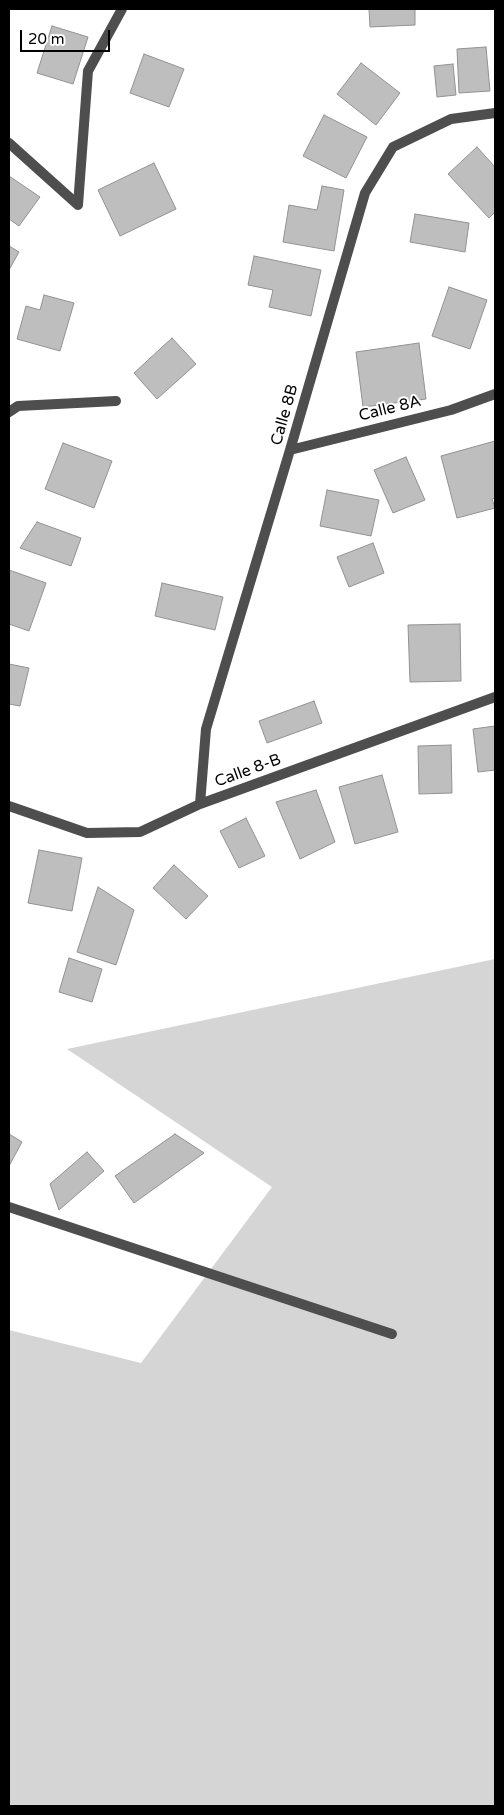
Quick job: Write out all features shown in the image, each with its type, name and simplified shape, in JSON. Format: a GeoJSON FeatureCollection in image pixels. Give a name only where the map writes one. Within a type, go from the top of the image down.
{"type":"FeatureCollection","features":[{"type":"Feature","properties":{"kind":"street"},"geometry":{"type":"LineString","coordinates":[[9,143],[78,205],[88,71],[122,9]]}},
{"type":"Feature","properties":{"kind":"street","name":"Calle 8B"},"geometry":{"type":"LineString","coordinates":[[200,804],[206,729],[365,193],[393,147],[451,119],[495,113]]}},
{"type":"Feature","properties":{"kind":"street","name":"Calle 8A"},"geometry":{"type":"LineString","coordinates":[[290,450],[450,410],[495,394]]}},
{"type":"Feature","properties":{"kind":"street"},"geometry":{"type":"LineString","coordinates":[[9,412],[18,406],[116,401]]}},
{"type":"Feature","properties":{"kind":"street","name":"Calle 8-B"},"geometry":{"type":"LineString","coordinates":[[9,806],[87,833],[140,832],[200,804],[495,697]]}},
{"type":"Feature","properties":{"kind":"street"},"geometry":{"type":"LineString","coordinates":[[9,1207],[392,1334]]}},
{"type":"Feature","properties":{"kind":"shaded area"},"geometry":{"type":"Polygon","coordinates":[[[495,959],[495,1806],[9,1806],[9,1330],[141,1363],[272,1187],[67,1049],[495,959]]]}},
{"type":"Feature","properties":{"kind":"building"},"geometry":{"type":"Polygon","coordinates":[[[369,9],[415,9],[415,25],[370,27],[369,9]]]}},
{"type":"Feature","properties":{"kind":"building"},"geometry":{"type":"Polygon","coordinates":[[[52,26],[88,37],[73,84],[37,73],[52,26]]]}},
{"type":"Feature","properties":{"kind":"building"},"geometry":{"type":"Polygon","coordinates":[[[486,47],[490,91],[459,93],[457,49],[486,47]]]}},
{"type":"Feature","properties":{"kind":"building"},"geometry":{"type":"Polygon","coordinates":[[[144,54],[184,69],[169,107],[130,93],[144,54]]]}},
{"type":"Feature","properties":{"kind":"building"},"geometry":{"type":"Polygon","coordinates":[[[361,63],[400,93],[376,125],[337,94],[361,63]]]}},
{"type":"Feature","properties":{"kind":"building"},"geometry":{"type":"Polygon","coordinates":[[[453,64],[456,95],[437,97],[434,66],[453,64]]]}},
{"type":"Feature","properties":{"kind":"building"},"geometry":{"type":"Polygon","coordinates":[[[324,115],[367,137],[346,178],[303,156],[324,115]]]}},
{"type":"Feature","properties":{"kind":"building"},"geometry":{"type":"Polygon","coordinates":[[[477,147],[495,167],[495,212],[489,218],[448,174],[477,147]]]}},
{"type":"Feature","properties":{"kind":"building"},"geometry":{"type":"Polygon","coordinates":[[[154,163],[176,209],[120,236],[98,190],[154,163]]]}},
{"type":"Feature","properties":{"kind":"building"},"geometry":{"type":"Polygon","coordinates":[[[9,176],[40,197],[19,226],[9,219],[9,176]]]}},
{"type":"Feature","properties":{"kind":"building"},"geometry":{"type":"Polygon","coordinates":[[[322,186],[344,190],[334,251],[283,242],[289,205],[317,210],[322,186]]]}},
{"type":"Feature","properties":{"kind":"building"},"geometry":{"type":"Polygon","coordinates":[[[415,214],[469,223],[465,252],[410,242],[415,214]]]}},
{"type":"Feature","properties":{"kind":"building"},"geometry":{"type":"Polygon","coordinates":[[[9,246],[19,252],[9,270],[9,246]]]}},
{"type":"Feature","properties":{"kind":"building"},"geometry":{"type":"Polygon","coordinates":[[[254,256],[321,270],[311,316],[269,307],[273,290],[248,285],[254,256]]]}},
{"type":"Feature","properties":{"kind":"building"},"geometry":{"type":"Polygon","coordinates":[[[449,287],[487,300],[470,349],[432,336],[449,287]]]}},
{"type":"Feature","properties":{"kind":"building"},"geometry":{"type":"Polygon","coordinates":[[[44,295],[74,303],[60,351],[17,339],[26,306],[40,310],[44,295]]]}},
{"type":"Feature","properties":{"kind":"building"},"geometry":{"type":"Polygon","coordinates":[[[172,338],[196,364],[157,399],[134,373],[172,338]]]}},
{"type":"Feature","properties":{"kind":"building"},"geometry":{"type":"Polygon","coordinates":[[[419,343],[426,399],[363,407],[356,352],[419,343]]]}},
{"type":"Feature","properties":{"kind":"building"},"geometry":{"type":"Polygon","coordinates":[[[495,441],[495,498],[492,499],[495,508],[457,518],[441,456],[495,441]]]}},
{"type":"Feature","properties":{"kind":"building"},"geometry":{"type":"Polygon","coordinates":[[[63,443],[112,461],[94,508],[45,489],[63,443]]]}},
{"type":"Feature","properties":{"kind":"building"},"geometry":{"type":"Polygon","coordinates":[[[406,457],[425,500],[393,513],[374,470],[406,457]]]}},
{"type":"Feature","properties":{"kind":"building"},"geometry":{"type":"Polygon","coordinates":[[[327,490],[379,500],[371,536],[320,526],[327,490]]]}},
{"type":"Feature","properties":{"kind":"building"},"geometry":{"type":"Polygon","coordinates":[[[37,522],[81,538],[71,566],[20,548],[37,522]]]}},
{"type":"Feature","properties":{"kind":"building"},"geometry":{"type":"Polygon","coordinates":[[[373,543],[384,573],[349,587],[337,557],[373,543]]]}},
{"type":"Feature","properties":{"kind":"building"},"geometry":{"type":"Polygon","coordinates":[[[9,570],[46,583],[29,631],[9,624],[9,570]]]}},
{"type":"Feature","properties":{"kind":"building"},"geometry":{"type":"Polygon","coordinates":[[[162,583],[223,597],[215,630],[155,616],[162,583]]]}},
{"type":"Feature","properties":{"kind":"building"},"geometry":{"type":"Polygon","coordinates":[[[460,624],[461,681],[410,682],[408,625],[460,624]]]}},
{"type":"Feature","properties":{"kind":"building"},"geometry":{"type":"Polygon","coordinates":[[[9,664],[29,668],[20,706],[9,704],[9,664]]]}},
{"type":"Feature","properties":{"kind":"building"},"geometry":{"type":"Polygon","coordinates":[[[314,701],[322,723],[267,743],[259,721],[314,701]]]}},
{"type":"Feature","properties":{"kind":"building"},"geometry":{"type":"Polygon","coordinates":[[[495,726],[495,770],[478,772],[473,729],[495,726]]]}},
{"type":"Feature","properties":{"kind":"building"},"geometry":{"type":"Polygon","coordinates":[[[451,745],[452,793],[419,794],[418,746],[451,745]]]}},
{"type":"Feature","properties":{"kind":"building"},"geometry":{"type":"Polygon","coordinates":[[[382,775],[398,832],[355,844],[339,787],[382,775]]]}},
{"type":"Feature","properties":{"kind":"building"},"geometry":{"type":"Polygon","coordinates":[[[316,790],[335,842],[300,859],[276,802],[316,790]]]}},
{"type":"Feature","properties":{"kind":"building"},"geometry":{"type":"Polygon","coordinates":[[[246,818],[265,856],[239,868],[220,831],[246,818]]]}},
{"type":"Feature","properties":{"kind":"building"},"geometry":{"type":"Polygon","coordinates":[[[39,850],[82,858],[72,911],[28,903],[39,850]]]}},
{"type":"Feature","properties":{"kind":"building"},"geometry":{"type":"Polygon","coordinates":[[[174,865],[208,896],[186,919],[153,888],[174,865]]]}},
{"type":"Feature","properties":{"kind":"building"},"geometry":{"type":"Polygon","coordinates":[[[98,887],[134,910],[116,965],[77,952],[98,887]]]}},
{"type":"Feature","properties":{"kind":"building"},"geometry":{"type":"Polygon","coordinates":[[[69,958],[102,969],[92,1002],[59,992],[69,958]]]}},
{"type":"Feature","properties":{"kind":"building"},"geometry":{"type":"Polygon","coordinates":[[[9,1134],[22,1142],[9,1166],[9,1134]]]}},
{"type":"Feature","properties":{"kind":"building"},"geometry":{"type":"Polygon","coordinates":[[[175,1134],[204,1153],[134,1203],[115,1176],[175,1134]]]}},
{"type":"Feature","properties":{"kind":"building"},"geometry":{"type":"Polygon","coordinates":[[[87,1152],[104,1171],[59,1210],[50,1184],[87,1152]]]}}]}
